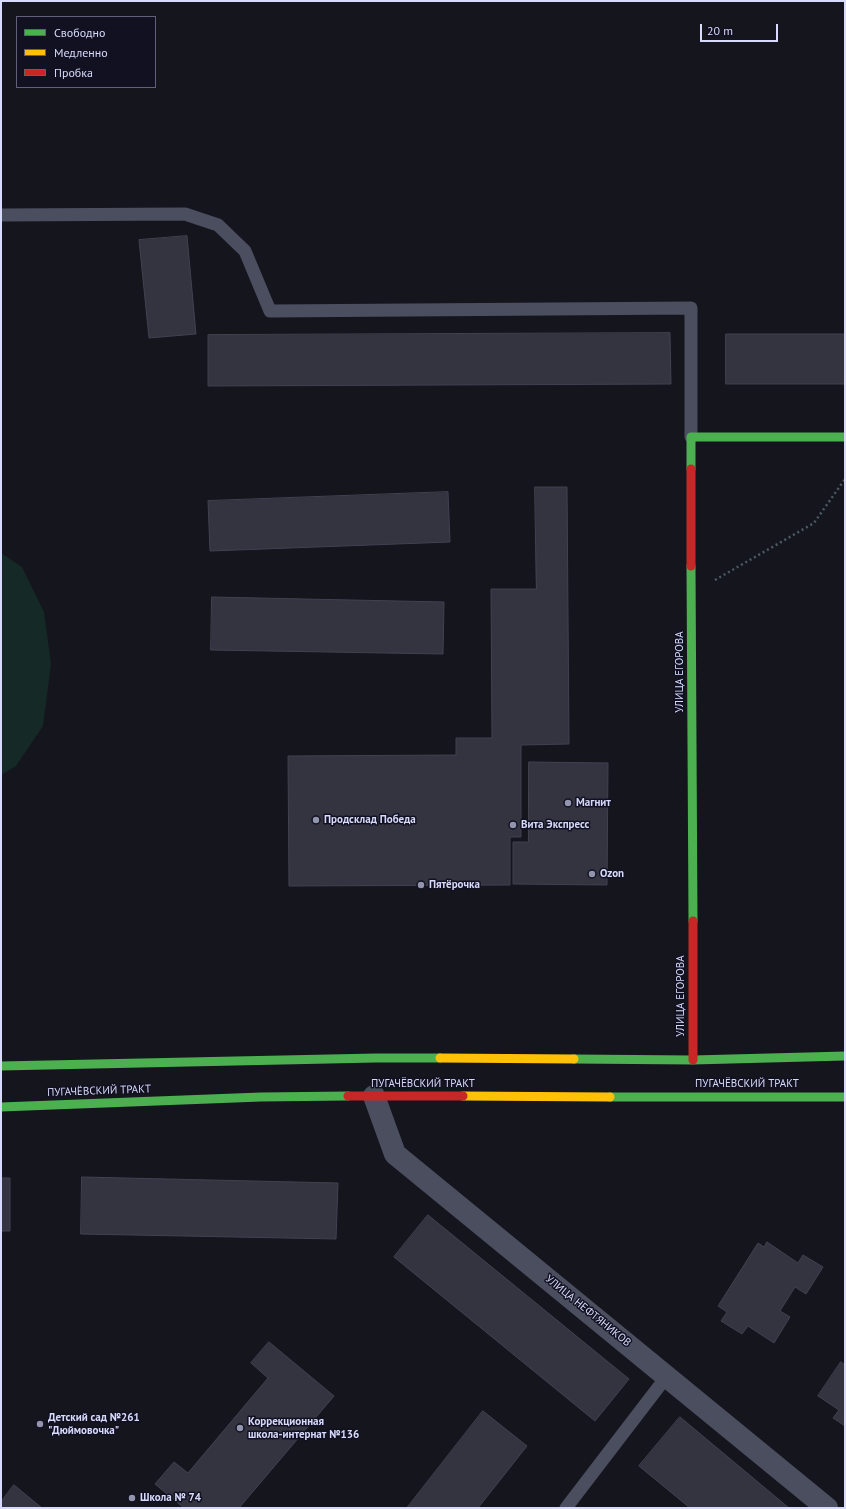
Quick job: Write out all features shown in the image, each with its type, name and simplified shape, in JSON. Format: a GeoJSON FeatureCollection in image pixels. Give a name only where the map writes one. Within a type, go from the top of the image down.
{"type":"FeatureCollection","features":[{"type":"Feature","properties":{"kind":"main road"},"geometry":{"type":"LineString","coordinates":[[691,437],[845,437]]}},
{"type":"Feature","properties":{"kind":"main road","name":"УЛИЦА ЕГОРОВА"},"geometry":{"type":"LineString","coordinates":[[691,437],[693,1060]]}},
{"type":"Feature","properties":{"kind":"main road"},"geometry":{"type":"LineString","coordinates":[[1,1066],[376,1058],[693,1060],[845,1056]]}},
{"type":"Feature","properties":{"kind":"main road","name":"ПУГАЧЁВСКИЙ ТРАКТ"},"geometry":{"type":"LineString","coordinates":[[1,1107],[261,1097],[845,1097]]}},
{"type":"Feature","properties":{"kind":"street","name":"УЛИЦА НЕФТЯНИКОВ"},"geometry":{"type":"LineString","coordinates":[[374,1096],[395,1154],[827,1508]]}},
{"type":"Feature","properties":{"kind":"lane"},"geometry":{"type":"LineString","coordinates":[[1,215],[185,214],[218,225],[245,251],[270,310],[691,308],[691,437]]}},
{"type":"Feature","properties":{"kind":"lane"},"geometry":{"type":"LineString","coordinates":[[566,1508],[667,1376]]}},
{"type":"Feature","properties":{"kind":"path"},"geometry":{"type":"LineString","coordinates":[[692,593],[814,524],[845,479]]}},
{"type":"Feature","properties":{"kind":"green space"},"geometry":{"type":"Polygon","coordinates":[[[1,553],[22,567],[44,612],[51,664],[43,726],[16,766],[1,775],[1,553]]]}},
{"type":"Feature","properties":{"kind":"building"},"geometry":{"type":"Polygon","coordinates":[[[187,236],[196,334],[149,338],[139,240],[187,236]]]}},
{"type":"Feature","properties":{"kind":"building"},"geometry":{"type":"Polygon","coordinates":[[[670,333],[671,384],[208,386],[208,335],[670,333]]]}},
{"type":"Feature","properties":{"kind":"building"},"geometry":{"type":"Polygon","coordinates":[[[726,334],[845,334],[845,384],[726,384],[726,334]]]}},
{"type":"Feature","properties":{"kind":"building"},"geometry":{"type":"Polygon","coordinates":[[[535,487],[567,487],[569,744],[521,745],[521,837],[510,837],[510,885],[289,886],[288,756],[456,755],[456,738],[492,738],[491,589],[536,589],[535,487]]]}},
{"type":"Feature","properties":{"kind":"building"},"geometry":{"type":"Polygon","coordinates":[[[448,492],[450,542],[210,551],[208,501],[448,492]]]}},
{"type":"Feature","properties":{"kind":"building"},"geometry":{"type":"Polygon","coordinates":[[[212,597],[444,602],[443,654],[211,650],[212,597]]]}},
{"type":"Feature","properties":{"kind":"building","name":"Магнит"},"geometry":{"type":"Polygon","coordinates":[[[529,762],[608,763],[607,885],[513,884],[513,842],[528,842],[529,762]]]}},
{"type":"Feature","properties":{"kind":"building"},"geometry":{"type":"Polygon","coordinates":[[[82,1177],[338,1183],[336,1239],[81,1234],[82,1177]]]}},
{"type":"Feature","properties":{"kind":"building"},"geometry":{"type":"Polygon","coordinates":[[[1,1178],[10,1178],[10,1231],[1,1231],[1,1178]]]}},
{"type":"Feature","properties":{"kind":"building"},"geometry":{"type":"Polygon","coordinates":[[[428,1215],[629,1379],[595,1421],[394,1257],[428,1215]]]}},
{"type":"Feature","properties":{"kind":"building"},"geometry":{"type":"Polygon","coordinates":[[[767,1242],[798,1263],[803,1255],[823,1267],[806,1294],[795,1287],[780,1311],[790,1317],[774,1343],[748,1326],[742,1334],[721,1321],[727,1312],[718,1306],[758,1243],[764,1247],[767,1242]]]}},
{"type":"Feature","properties":{"kind":"building"},"geometry":{"type":"Polygon","coordinates":[[[269,1342],[334,1396],[239,1508],[184,1508],[155,1484],[174,1462],[188,1473],[268,1378],[251,1363],[269,1342]]]}},
{"type":"Feature","properties":{"kind":"building"},"geometry":{"type":"Polygon","coordinates":[[[841,1362],[845,1365],[845,1426],[833,1418],[839,1410],[818,1396],[841,1362]]]}},
{"type":"Feature","properties":{"kind":"building"},"geometry":{"type":"Polygon","coordinates":[[[483,1411],[527,1446],[478,1508],[407,1508],[483,1411]]]}},
{"type":"Feature","properties":{"kind":"building"},"geometry":{"type":"Polygon","coordinates":[[[680,1417],[789,1508],[690,1508],[639,1466],[680,1417]]]}},
{"type":"Feature","properties":{"kind":"building"},"geometry":{"type":"Polygon","coordinates":[[[14,1485],[42,1508],[1,1508],[1,1502],[14,1485]]]}},
{"type":"Feature","properties":{"kind":"traffic: fast"},"geometry":{"type":"LineString","coordinates":[[691,469],[691,437],[845,437]]}},
{"type":"Feature","properties":{"kind":"traffic: fast"},"geometry":{"type":"LineString","coordinates":[[691,566],[693,921]]}},
{"type":"Feature","properties":{"kind":"traffic: fast"},"geometry":{"type":"LineString","coordinates":[[574,1059],[693,1060],[845,1056]]}},
{"type":"Feature","properties":{"kind":"traffic: fast"},"geometry":{"type":"LineString","coordinates":[[1,1066],[440,1058]]}},
{"type":"Feature","properties":{"kind":"traffic: fast"},"geometry":{"type":"LineString","coordinates":[[1,1107],[261,1097],[348,1096]]}},
{"type":"Feature","properties":{"kind":"traffic: fast"},"geometry":{"type":"LineString","coordinates":[[610,1097],[845,1097]]}},
{"type":"Feature","properties":{"kind":"traffic: slow"},"geometry":{"type":"LineString","coordinates":[[440,1058],[574,1059]]}},
{"type":"Feature","properties":{"kind":"traffic: slow"},"geometry":{"type":"LineString","coordinates":[[463,1096],[610,1097]]}},
{"type":"Feature","properties":{"kind":"traffic: jam"},"geometry":{"type":"LineString","coordinates":[[691,469],[691,566]]}},
{"type":"Feature","properties":{"kind":"traffic: jam"},"geometry":{"type":"LineString","coordinates":[[693,921],[693,1060]]}},
{"type":"Feature","properties":{"kind":"traffic: jam"},"geometry":{"type":"LineString","coordinates":[[348,1096],[463,1096]]}},
{"type":"Feature","properties":{"kind":"place","name":"Магнит"},"geometry":{"type":"Point","coordinates":[568,803]}},
{"type":"Feature","properties":{"kind":"place","name":"Продсклад Победа"},"geometry":{"type":"Point","coordinates":[316,820]}},
{"type":"Feature","properties":{"kind":"place","name":"Вита Экспресс"},"geometry":{"type":"Point","coordinates":[513,825]}},
{"type":"Feature","properties":{"kind":"place","name":"Ozon"},"geometry":{"type":"Point","coordinates":[592,874]}},
{"type":"Feature","properties":{"kind":"place","name":"Пятёрочка"},"geometry":{"type":"Point","coordinates":[421,885]}},
{"type":"Feature","properties":{"kind":"place","name":"Детский сад №261 \"Дюймовочка\""},"geometry":{"type":"Point","coordinates":[40,1424]}},
{"type":"Feature","properties":{"kind":"place","name":"Коррекционная школа-интернат №136"},"geometry":{"type":"Point","coordinates":[240,1428]}},
{"type":"Feature","properties":{"kind":"place","name":"Школа № 74"},"geometry":{"type":"Point","coordinates":[132,1498]}}]}
